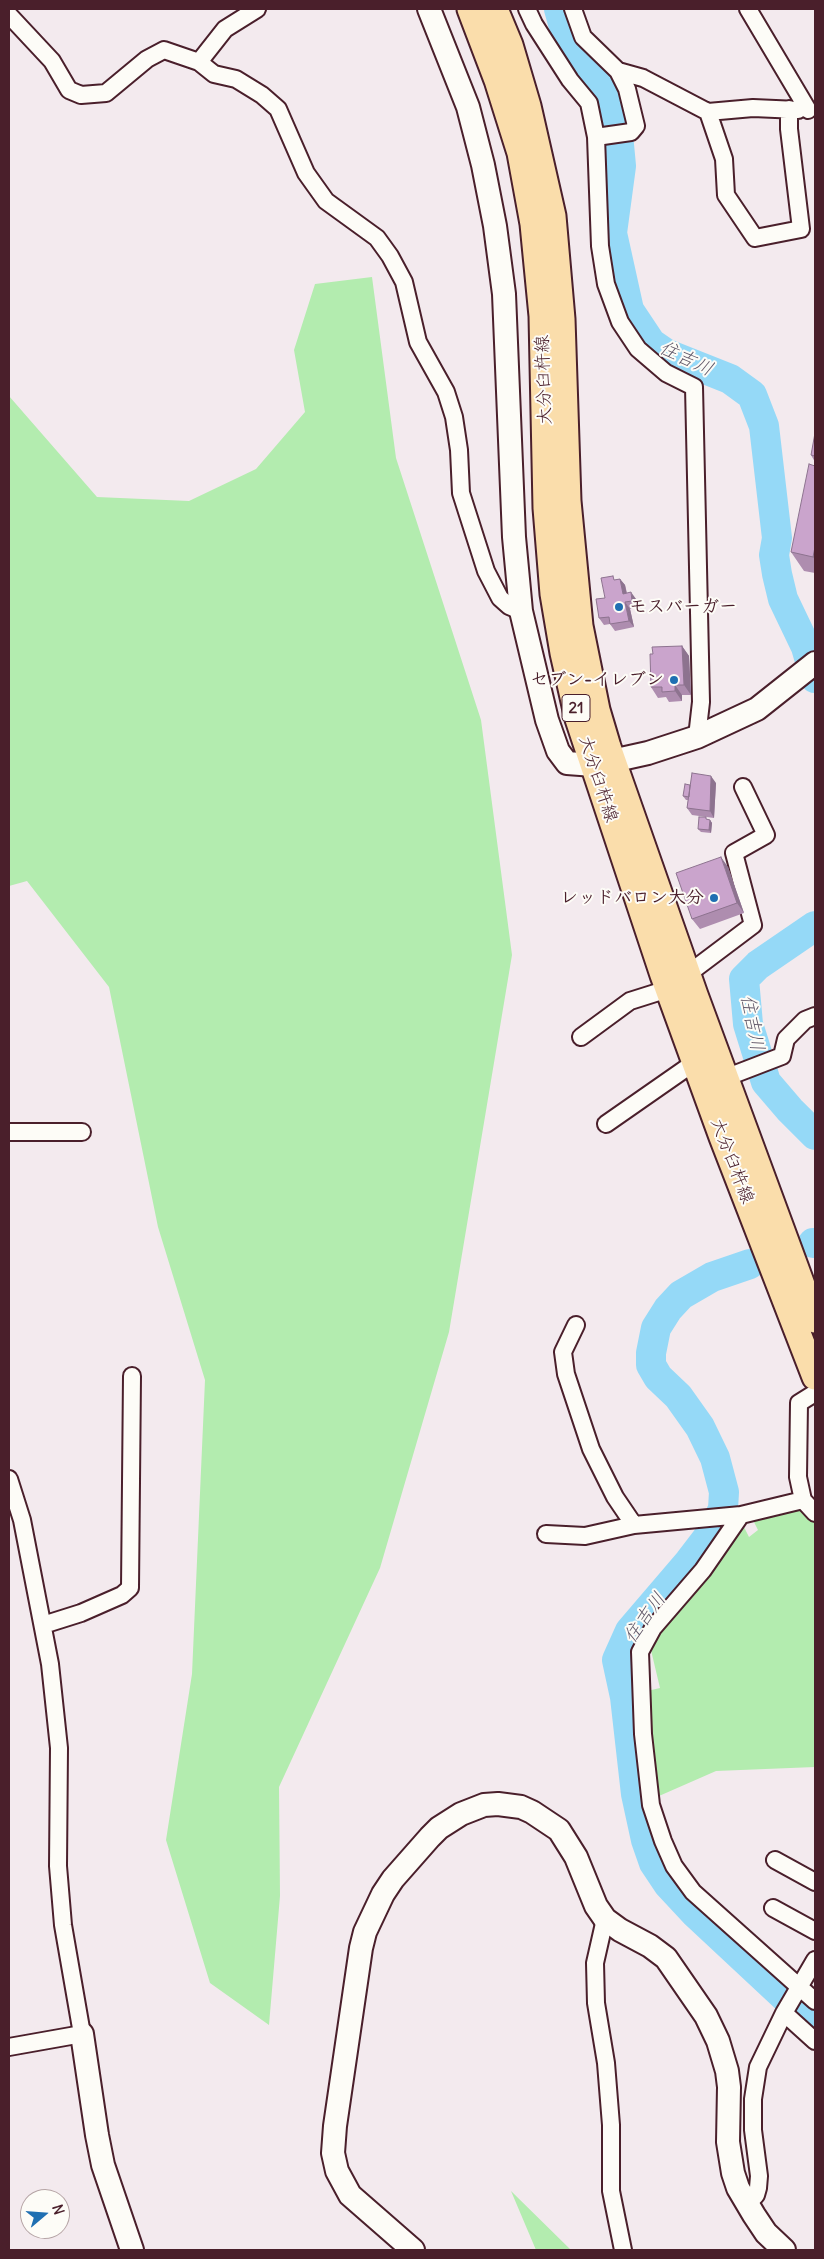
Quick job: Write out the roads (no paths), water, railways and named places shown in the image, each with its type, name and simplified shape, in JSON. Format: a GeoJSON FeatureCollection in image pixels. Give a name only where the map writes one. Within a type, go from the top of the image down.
{"type":"FeatureCollection","features":[{"type":"Feature","properties":{"kind":"main road","name":"大分臼杵線"},"geometry":{"type":"LineString","coordinates":[[470,9],[497,80],[520,153],[533,224],[542,316],[546,508],[553,594],[578,718],[604,763],[688,974],[715,1082],[810,1330],[815,1377]]}},
{"type":"Feature","properties":{"kind":"main road","name":"大分臼杵線"},"geometry":{"type":"LineString","coordinates":[[495,9],[510,45],[528,106],[553,216],[562,319],[568,501],[579,616],[604,763],[668,989],[695,1062],[715,1082]]}},
{"type":"Feature","properties":{"kind":"street"},"geometry":{"type":"LineString","coordinates":[[199,62],[225,28],[258,9]]}},
{"type":"Feature","properties":{"kind":"street"},"geometry":{"type":"LineString","coordinates":[[429,9],[468,107],[495,226],[504,294],[514,537],[521,611],[547,720],[558,751],[567,763],[604,763],[648,753],[697,737],[757,710],[815,663]]}},
{"type":"Feature","properties":{"kind":"street"},"geometry":{"type":"LineString","coordinates":[[527,9],[534,24],[570,80],[589,103],[602,136],[600,246],[606,284],[620,322],[638,349],[666,373],[694,387],[701,702],[697,737]]}},
{"type":"Feature","properties":{"kind":"street"},"geometry":{"type":"LineString","coordinates":[[573,9],[583,37],[618,72],[626,89],[636,126],[631,132],[602,136]]}},
{"type":"Feature","properties":{"kind":"street"},"geometry":{"type":"LineString","coordinates":[[748,9],[812,110]]}},
{"type":"Feature","properties":{"kind":"street"},"geometry":{"type":"LineString","coordinates":[[9,15],[52,61],[69,90],[81,95],[106,93],[147,60],[164,50],[199,62],[214,74],[236,80],[262,95],[278,109],[306,173],[326,201],[377,238],[390,256],[404,282],[418,342],[446,392],[454,417],[459,450],[461,494],[486,571],[500,598],[509,606],[521,611]]}},
{"type":"Feature","properties":{"kind":"street"},"geometry":{"type":"LineString","coordinates":[[618,72],[643,78],[708,112],[753,108],[812,110]]}},
{"type":"Feature","properties":{"kind":"street"},"geometry":{"type":"LineString","coordinates":[[708,112],[724,159],[726,195],[755,238],[801,229],[789,129],[789,109]]}},
{"type":"Feature","properties":{"kind":"street"},"geometry":{"type":"LineString","coordinates":[[581,1037],[630,1001],[668,989],[753,925],[734,853],[766,835],[743,787]]}},
{"type":"Feature","properties":{"kind":"street"},"geometry":{"type":"LineString","coordinates":[[715,1082],[782,1056],[786,1039],[805,1020],[815,1016]]}},
{"type":"Feature","properties":{"kind":"street"},"geometry":{"type":"LineString","coordinates":[[606,1124],[695,1062]]}},
{"type":"Feature","properties":{"kind":"street"},"geometry":{"type":"LineString","coordinates":[[9,1132],[82,1132]]}},
{"type":"Feature","properties":{"kind":"street"},"geometry":{"type":"LineString","coordinates":[[576,1325],[563,1352],[566,1374],[591,1449],[615,1497],[634,1525]]}},
{"type":"Feature","properties":{"kind":"street"},"geometry":{"type":"LineString","coordinates":[[43,1626],[90,1610],[122,1595],[130,1588],[132,1376]]}},
{"type":"Feature","properties":{"kind":"street"},"geometry":{"type":"LineString","coordinates":[[815,1393],[799,1403],[798,1478],[803,1500],[815,1513]]}},
{"type":"Feature","properties":{"kind":"street"},"geometry":{"type":"LineString","coordinates":[[9,1479],[12,1501],[43,1626],[52,1680],[59,1748],[58,1866],[63,1925],[102,2158],[132,2250]]}},
{"type":"Feature","properties":{"kind":"street"},"geometry":{"type":"LineString","coordinates":[[546,1534],[585,1536],[634,1525],[736,1516],[803,1500]]}},
{"type":"Feature","properties":{"kind":"street"},"geometry":{"type":"LineString","coordinates":[[736,1516],[703,1570],[653,1628],[640,1652],[643,1734],[651,1805],[674,1866],[693,1892],[799,1990],[815,2001]]}},
{"type":"Feature","properties":{"kind":"street"},"geometry":{"type":"LineString","coordinates":[[413,2250],[350,2195],[338,2171],[334,2153],[335,2126],[361,1948],[370,1919],[383,1894],[401,1868],[450,1819],[484,1805],[509,1805],[532,1812],[559,1830],[576,1857],[596,1906],[605,1919],[620,1930],[650,1946],[666,1958],[678,1972],[714,2030],[727,2071],[729,2087],[728,2142],[732,2173],[747,2204],[766,2233],[784,2250]]}},
{"type":"Feature","properties":{"kind":"street"},"geometry":{"type":"LineString","coordinates":[[776,1860],[815,1882]]}},
{"type":"Feature","properties":{"kind":"street"},"geometry":{"type":"LineString","coordinates":[[774,1908],[815,1931]]}},
{"type":"Feature","properties":{"kind":"street"},"geometry":{"type":"LineString","coordinates":[[605,1919],[595,1963],[596,2003],[606,2063],[611,2125],[611,2191],[623,2250]]}},
{"type":"Feature","properties":{"kind":"street"},"geometry":{"type":"LineString","coordinates":[[747,2204],[756,2195],[759,2176],[753,2130],[753,2099],[758,2067],[784,2013],[815,1960]]}},
{"type":"Feature","properties":{"kind":"street"},"geometry":{"type":"LineString","coordinates":[[784,2013],[815,2041]]}},
{"type":"Feature","properties":{"kind":"street"},"geometry":{"type":"LineString","coordinates":[[9,2047],[82,2034]]}},
{"type":"Feature","properties":{"kind":"waterway","name":"住吉川"},"geometry":{"type":"LineString","coordinates":[[559,9],[569,45],[578,58],[609,91],[616,113],[621,166],[612,233],[629,310],[651,343],[667,354],[730,379],[752,395],[764,426],[777,538],[774,555],[777,574],[783,599],[806,647],[815,678]]}},
{"type":"Feature","properties":{"kind":"waterway","name":"住吉川"},"geometry":{"type":"LineString","coordinates":[[815,926],[758,965],[744,979],[748,1024],[766,1082],[815,1135]]}},
{"type":"Feature","properties":{"kind":"waterway","name":"住吉川"},"geometry":{"type":"LineString","coordinates":[[750,1264],[712,1277],[681,1295],[668,1309],[656,1328],[651,1353],[651,1365],[658,1377],[678,1396],[700,1427],[715,1458],[724,1492],[723,1509],[712,1532],[630,1631],[617,1660],[625,1697],[636,1794],[646,1840],[654,1863],[668,1884],[695,1913],[815,2025]]}},
{"type":"Feature","properties":{"kind":"place","name":"モスバーガー"},"geometry":{"type":"Point","coordinates":[619,607]}},
{"type":"Feature","properties":{"kind":"place","name":"セブン-イレブン"},"geometry":{"type":"Point","coordinates":[674,680]}},
{"type":"Feature","properties":{"kind":"place","name":"レッドバロン大分"},"geometry":{"type":"Point","coordinates":[714,898]}}]}
